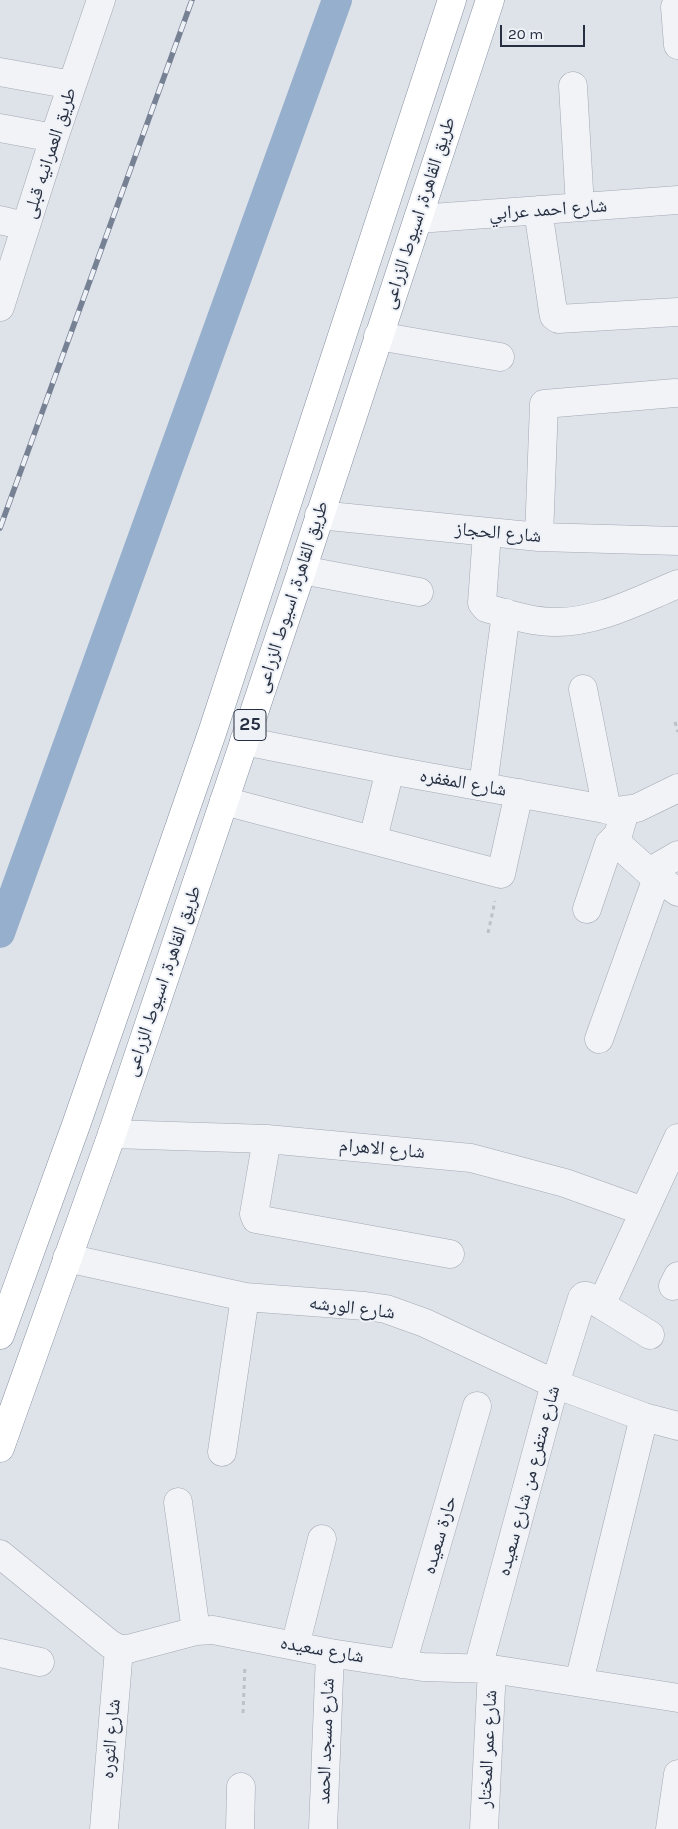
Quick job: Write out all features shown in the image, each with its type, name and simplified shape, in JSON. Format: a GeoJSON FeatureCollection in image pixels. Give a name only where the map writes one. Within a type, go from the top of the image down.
{"type":"FeatureCollection","features":[{"type":"Feature","properties":{"kind":"highway","name":"طريق القاهرة, اسيوط الزراعى"},"geometry":{"type":"LineString","coordinates":[[0,1335],[209,743],[452,0]]}},
{"type":"Feature","properties":{"kind":"highway","name":"طريق القاهرة, اسيوط الزراعى"},"geometry":{"type":"LineString","coordinates":[[0,1448],[112,1134],[302,570],[490,0]]}},
{"type":"Feature","properties":{"kind":"highway"},"geometry":{"type":"LineString","coordinates":[[397,167],[431,178]]}},
{"type":"Feature","properties":{"kind":"highway"},"geometry":{"type":"LineString","coordinates":[[47,1206],[82,1217]]}},
{"type":"Feature","properties":{"kind":"street","name":"طريق العمرانيه قبلى"},"geometry":{"type":"LineString","coordinates":[[0,308],[13,223],[54,138],[101,0]]}},
{"type":"Feature","properties":{"kind":"street"},"geometry":{"type":"LineString","coordinates":[[678,6],[675,7],[678,45]]}},
{"type":"Feature","properties":{"kind":"street"},"geometry":{"type":"LineString","coordinates":[[0,72],[72,86]]}},
{"type":"Feature","properties":{"kind":"street"},"geometry":{"type":"LineString","coordinates":[[573,86],[580,207]]}},
{"type":"Feature","properties":{"kind":"street"},"geometry":{"type":"LineString","coordinates":[[0,128],[54,138]]}},
{"type":"Feature","properties":{"kind":"street","name":"شارع احمد عرابي"},"geometry":{"type":"LineString","coordinates":[[418,219],[678,200]]}},
{"type":"Feature","properties":{"kind":"street"},"geometry":{"type":"LineString","coordinates":[[538,210],[554,314],[558,319],[678,312]]}},
{"type":"Feature","properties":{"kind":"street"},"geometry":{"type":"LineString","coordinates":[[378,336],[500,357]]}},
{"type":"Feature","properties":{"kind":"street"},"geometry":{"type":"LineString","coordinates":[[539,537],[544,404],[676,391]]}},
{"type":"Feature","properties":{"kind":"street","name":"شارع الحجاز"},"geometry":{"type":"LineString","coordinates":[[319,515],[539,537],[678,541]]}},
{"type":"Feature","properties":{"kind":"street"},"geometry":{"type":"LineString","coordinates":[[488,533],[482,603],[495,610],[553,622],[578,620],[601,615],[678,584]]}},
{"type":"Feature","properties":{"kind":"street"},"geometry":{"type":"LineString","coordinates":[[302,570],[419,592]]}},
{"type":"Feature","properties":{"kind":"street"},"geometry":{"type":"LineString","coordinates":[[483,786],[495,610]]}},
{"type":"Feature","properties":{"kind":"street"},"geometry":{"type":"LineString","coordinates":[[583,689],[617,818],[618,840],[621,849],[661,881]]}},
{"type":"Feature","properties":{"kind":"street","name":"شارع المغفره"},"geometry":{"type":"LineString","coordinates":[[244,741],[519,793],[617,818],[678,788]]}},
{"type":"Feature","properties":{"kind":"street"},"geometry":{"type":"LineString","coordinates":[[374,840],[390,770]]}},
{"type":"Feature","properties":{"kind":"street"},"geometry":{"type":"LineString","coordinates":[[224,801],[502,874],[519,793]]}},
{"type":"Feature","properties":{"kind":"street"},"geometry":{"type":"LineString","coordinates":[[586,909],[617,818]]}},
{"type":"Feature","properties":{"kind":"street"},"geometry":{"type":"LineString","coordinates":[[599,1039],[661,881],[678,855]]}},
{"type":"Feature","properties":{"kind":"street","name":"شارع الاهرام"},"geometry":{"type":"LineString","coordinates":[[112,1134],[267,1139],[471,1158],[565,1183],[644,1211]]}},
{"type":"Feature","properties":{"kind":"street","name":"شارع متفرع من شارع سعيده"},"geometry":{"type":"LineString","coordinates":[[485,1669],[555,1384],[592,1301],[644,1211],[678,1138]]}},
{"type":"Feature","properties":{"kind":"street"},"geometry":{"type":"LineString","coordinates":[[267,1139],[254,1214],[256,1219],[450,1254]]}},
{"type":"Feature","properties":{"kind":"street","name":"شارع الورشه"},"geometry":{"type":"LineString","coordinates":[[67,1258],[245,1298],[386,1309],[425,1323],[555,1384],[644,1418],[678,1426]]}},
{"type":"Feature","properties":{"kind":"street"},"geometry":{"type":"LineString","coordinates":[[222,1452],[245,1298]]}},
{"type":"Feature","properties":{"kind":"street"},"geometry":{"type":"LineString","coordinates":[[592,1301],[650,1335]]}},
{"type":"Feature","properties":{"kind":"street","name":"حارة سعيده"},"geometry":{"type":"LineString","coordinates":[[402,1664],[477,1406]]}},
{"type":"Feature","properties":{"kind":"street"},"geometry":{"type":"LineString","coordinates":[[579,1682],[644,1418]]}},
{"type":"Feature","properties":{"kind":"street"},"geometry":{"type":"LineString","coordinates":[[178,1502],[196,1631]]}},
{"type":"Feature","properties":{"kind":"street"},"geometry":{"type":"LineString","coordinates":[[295,1646],[322,1539]]}},
{"type":"Feature","properties":{"kind":"street"},"geometry":{"type":"LineString","coordinates":[[0,1554],[110,1644],[119,1649]]}},
{"type":"Feature","properties":{"kind":"street","name":"شارع سعيده"},"geometry":{"type":"LineString","coordinates":[[119,1649],[128,1649],[196,1631],[220,1630],[246,1637],[330,1653],[402,1664],[442,1668],[485,1669],[579,1682],[677,1692]]}},
{"type":"Feature","properties":{"kind":"street","name":"شارع الثوره"},"geometry":{"type":"LineString","coordinates":[[104,1829],[119,1649]]}},
{"type":"Feature","properties":{"kind":"street"},"geometry":{"type":"LineString","coordinates":[[0,1653],[40,1662]]}},
{"type":"Feature","properties":{"kind":"street","name":"شارع مسجد الحمد"},"geometry":{"type":"LineString","coordinates":[[323,1829],[330,1653]]}},
{"type":"Feature","properties":{"kind":"street","name":"شارع عمر المختار"},"geometry":{"type":"LineString","coordinates":[[484,1829],[485,1669]]}},
{"type":"Feature","properties":{"kind":"street"},"geometry":{"type":"LineString","coordinates":[[670,1829],[678,1774]]}},
{"type":"Feature","properties":{"kind":"street"},"geometry":{"type":"LineString","coordinates":[[240,1829],[241,1787]]}},
{"type":"Feature","properties":{"kind":"path"},"geometry":{"type":"LineString","coordinates":[[675,722],[678,732]]}},
{"type":"Feature","properties":{"kind":"path"},"geometry":{"type":"LineString","coordinates":[[243,1713],[246,1637]]}},
{"type":"Feature","properties":{"kind":"waterway"},"geometry":{"type":"LineString","coordinates":[[0,933],[337,0]]}},
{"type":"Feature","properties":{"kind":"railway"},"geometry":{"type":"LineString","coordinates":[[0,528],[192,0]]}}]}
